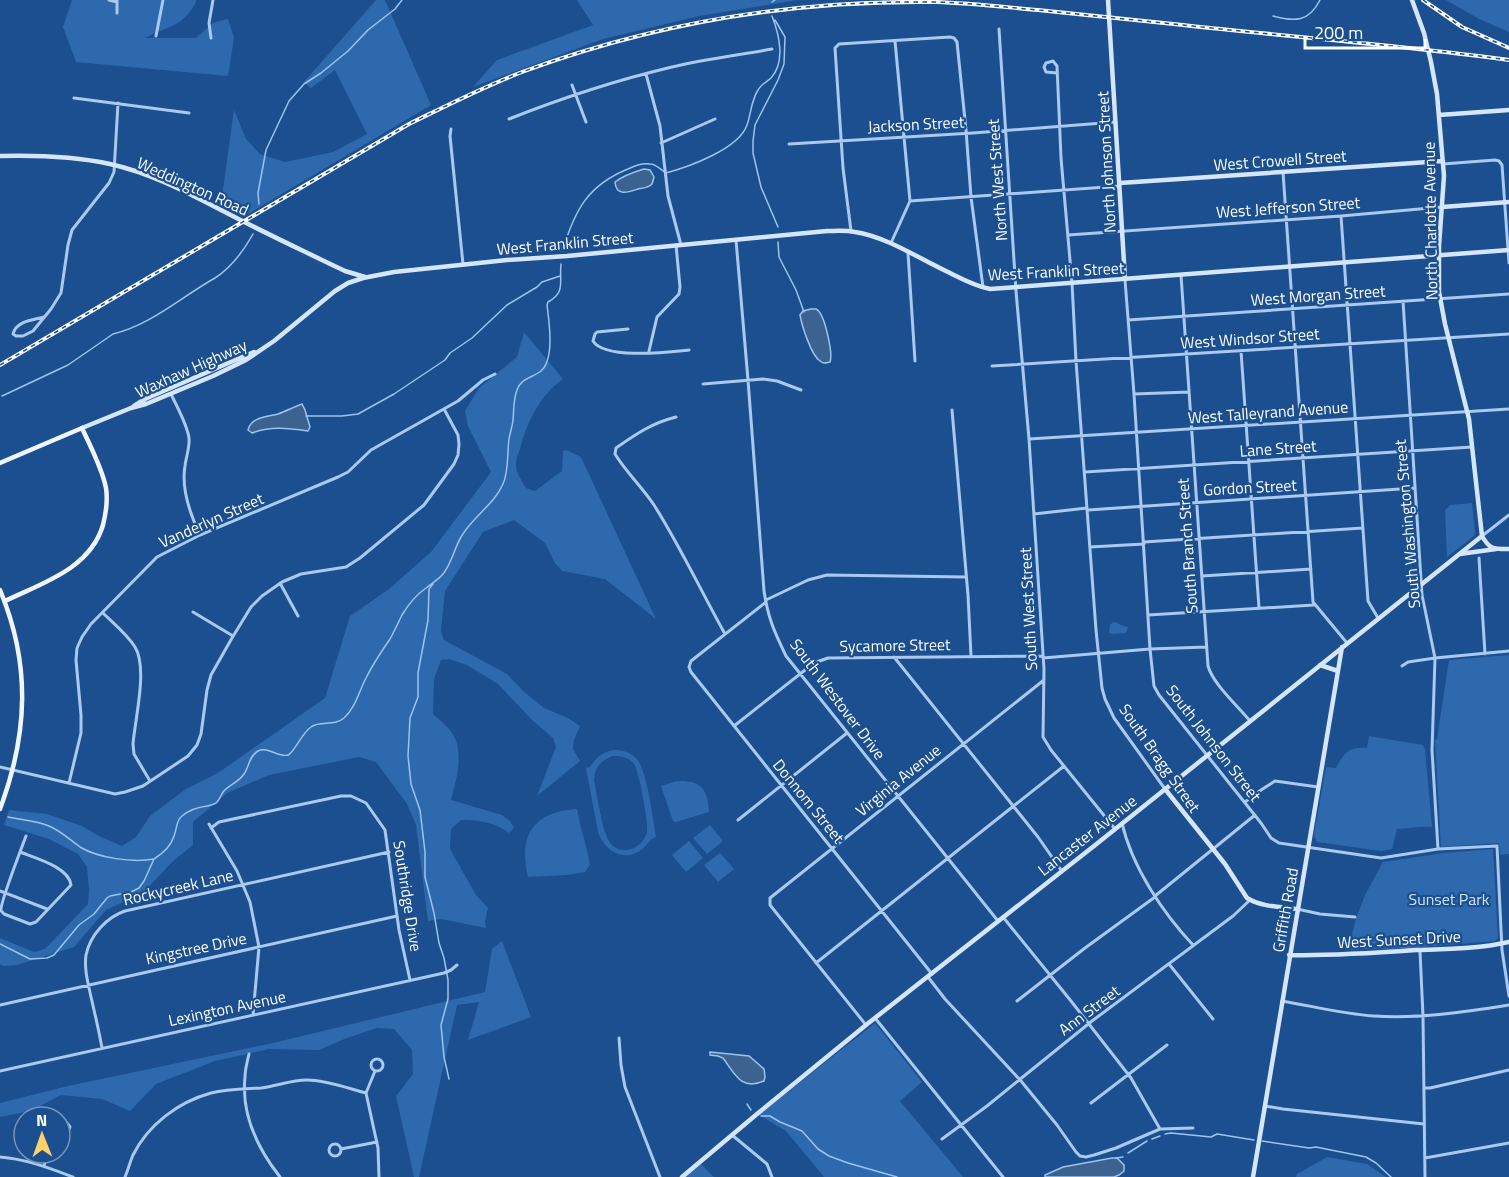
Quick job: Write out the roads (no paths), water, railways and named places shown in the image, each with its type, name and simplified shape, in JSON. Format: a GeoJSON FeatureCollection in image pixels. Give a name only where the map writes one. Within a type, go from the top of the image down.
{"type":"FeatureCollection","features":[{"type":"Feature","properties":{"kind":"main road","name":"North Johnson Street"},"geometry":{"type":"LineString","coordinates":[[1108,0],[1125,279]]}},
{"type":"Feature","properties":{"kind":"main road","name":"North Charlotte Avenue"},"geometry":{"type":"LineString","coordinates":[[1412,0],[1424,33],[1431,62],[1439,115],[1443,162],[1439,255],[1441,298],[1467,411],[1482,536]]}},
{"type":"Feature","properties":{"kind":"main road"},"geometry":{"type":"LineString","coordinates":[[1439,115],[1509,110]]}},
{"type":"Feature","properties":{"kind":"main road","name":"Weddington Road"},"geometry":{"type":"LineString","coordinates":[[0,156],[62,157],[114,165],[161,181],[345,271],[365,277]]}},
{"type":"Feature","properties":{"kind":"main road","name":"West Crowell Street"},"geometry":{"type":"LineString","coordinates":[[1120,184],[1443,162]]}},
{"type":"Feature","properties":{"kind":"main road","name":"West Jefferson Street"},"geometry":{"type":"LineString","coordinates":[[1442,207],[1507,202]]}},
{"type":"Feature","properties":{"kind":"main road","name":"West Franklin Street"},"geometry":{"type":"LineString","coordinates":[[365,277],[463,264],[827,231],[851,231],[873,237],[971,284],[990,289],[1509,250]]}},
{"type":"Feature","properties":{"kind":"main road","name":"Waxhaw Highway"},"geometry":{"type":"LineString","coordinates":[[0,463],[237,365],[274,341],[335,291],[365,277]]}},
{"type":"Feature","properties":{"kind":"main road","name":"Waxhaw Highway"},"geometry":{"type":"LineString","coordinates":[[131,408],[145,399],[246,354],[260,350]]}},
{"type":"Feature","properties":{"kind":"main road"},"geometry":{"type":"LineString","coordinates":[[171,394],[186,381]]}},
{"type":"Feature","properties":{"kind":"main road"},"geometry":{"type":"LineString","coordinates":[[4,601],[76,565],[99,536],[105,518],[106,490],[82,428]]}},
{"type":"Feature","properties":{"kind":"main road"},"geometry":{"type":"LineString","coordinates":[[1482,536],[1487,544],[1497,549]]}},
{"type":"Feature","properties":{"kind":"main road","name":"Lancaster Avenue"},"geometry":{"type":"LineString","coordinates":[[682,1177],[866,1025],[1482,536]]}},
{"type":"Feature","properties":{"kind":"main road"},"geometry":{"type":"LineString","coordinates":[[1457,555],[1509,549]]}},
{"type":"Feature","properties":{"kind":"main road"},"geometry":{"type":"LineString","coordinates":[[0,590],[16,636],[22,676],[21,720],[13,769],[0,809]]}},
{"type":"Feature","properties":{"kind":"main road","name":"Griffith Road"},"geometry":{"type":"LineString","coordinates":[[1252,1177],[1307,848],[1344,645]]}},
{"type":"Feature","properties":{"kind":"main road"},"geometry":{"type":"LineString","coordinates":[[1320,665],[1338,671]]}},
{"type":"Feature","properties":{"kind":"main road","name":"South Bragg Street"},"geometry":{"type":"LineString","coordinates":[[1165,789],[1225,864],[1250,900]]}},
{"type":"Feature","properties":{"kind":"main road"},"geometry":{"type":"LineString","coordinates":[[1250,900],[1297,909]]}},
{"type":"Feature","properties":{"kind":"main road","name":"West Sunset Drive"},"geometry":{"type":"LineString","coordinates":[[1289,955],[1420,950],[1509,942]]}},
{"type":"Feature","properties":{"kind":"street"},"geometry":{"type":"LineString","coordinates":[[109,0],[117,1],[117,13]]}},
{"type":"Feature","properties":{"kind":"street"},"geometry":{"type":"LineString","coordinates":[[156,36],[163,0]]}},
{"type":"Feature","properties":{"kind":"street"},"geometry":{"type":"LineString","coordinates":[[211,38],[209,22],[213,0]]}},
{"type":"Feature","properties":{"kind":"street","name":"North West Street"},"geometry":{"type":"LineString","coordinates":[[999,29],[1022,364]]}},
{"type":"Feature","properties":{"kind":"street"},"geometry":{"type":"LineString","coordinates":[[851,231],[841,141],[835,48],[839,44],[954,38],[957,42],[970,196],[983,288]]}},
{"type":"Feature","properties":{"kind":"street"},"geometry":{"type":"LineString","coordinates":[[891,244],[910,201],[895,41]]}},
{"type":"Feature","properties":{"kind":"street"},"geometry":{"type":"LineString","coordinates":[[509,119],[576,94],[646,73],[694,62],[772,50]]}},
{"type":"Feature","properties":{"kind":"street"},"geometry":{"type":"LineString","coordinates":[[1055,62],[1057,73],[1046,72],[1044,67],[1046,63],[1055,62]]}},
{"type":"Feature","properties":{"kind":"street"},"geometry":{"type":"LineString","coordinates":[[646,73],[660,126],[668,196],[679,245],[680,287],[679,294],[657,317],[648,351]]}},
{"type":"Feature","properties":{"kind":"street","name":"South Bragg Street"},"geometry":{"type":"LineString","coordinates":[[1057,73],[1076,361],[1102,688],[1114,717],[1165,789]]}},
{"type":"Feature","properties":{"kind":"street"},"geometry":{"type":"LineString","coordinates":[[572,85],[586,122]]}},
{"type":"Feature","properties":{"kind":"street"},"geometry":{"type":"LineString","coordinates":[[74,98],[189,113]]}},
{"type":"Feature","properties":{"kind":"street"},"geometry":{"type":"LineString","coordinates":[[44,317],[21,323],[16,326],[13,333],[20,336],[29,334],[44,317],[51,309],[61,293],[72,230],[109,183],[114,172],[118,104]]}},
{"type":"Feature","properties":{"kind":"street"},"geometry":{"type":"LineString","coordinates":[[662,143],[716,119]]}},
{"type":"Feature","properties":{"kind":"street","name":"Jackson Street"},"geometry":{"type":"LineString","coordinates":[[789,144],[966,134],[1116,122]]}},
{"type":"Feature","properties":{"kind":"street"},"geometry":{"type":"LineString","coordinates":[[451,129],[463,264]]}},
{"type":"Feature","properties":{"kind":"street","name":"West Crowell Street"},"geometry":{"type":"LineString","coordinates":[[1443,162],[1497,161],[1502,165],[1507,202]]}},
{"type":"Feature","properties":{"kind":"street"},"geometry":{"type":"LineString","coordinates":[[1283,172],[1314,605],[1344,645]]}},
{"type":"Feature","properties":{"kind":"street","name":"West Crowell Street"},"geometry":{"type":"LineString","coordinates":[[910,201],[1120,184]]}},
{"type":"Feature","properties":{"kind":"street"},"geometry":{"type":"LineString","coordinates":[[1507,202],[1509,263]]}},
{"type":"Feature","properties":{"kind":"street","name":"West Jefferson Street"},"geometry":{"type":"LineString","coordinates":[[1068,235],[1442,207]]}},
{"type":"Feature","properties":{"kind":"street"},"geometry":{"type":"LineString","coordinates":[[1341,216],[1368,601],[1378,618]]}},
{"type":"Feature","properties":{"kind":"street","name":"South Westover Drive"},"geometry":{"type":"LineString","coordinates":[[735,240],[766,601],[770,622],[786,656],[998,921]]}},
{"type":"Feature","properties":{"kind":"street"},"geometry":{"type":"LineString","coordinates":[[908,253],[915,361]]}},
{"type":"Feature","properties":{"kind":"street","name":"South Branch Street"},"geometry":{"type":"LineString","coordinates":[[1181,275],[1209,672],[1250,721]]}},
{"type":"Feature","properties":{"kind":"street","name":"North Johnson Street"},"geometry":{"type":"LineString","coordinates":[[1125,279],[1131,357]]}},
{"type":"Feature","properties":{"kind":"street","name":"West Morgan Street"},"geometry":{"type":"LineString","coordinates":[[1128,320],[1509,294]]}},
{"type":"Feature","properties":{"kind":"street","name":"South Washington Street"},"geometry":{"type":"LineString","coordinates":[[1402,301],[1422,595],[1435,658],[1432,762],[1438,849]]}},
{"type":"Feature","properties":{"kind":"street"},"geometry":{"type":"LineString","coordinates":[[628,329],[597,332],[593,341],[609,351],[639,354],[648,351],[689,350]]}},
{"type":"Feature","properties":{"kind":"street","name":"West Windsor Street"},"geometry":{"type":"LineString","coordinates":[[992,366],[1509,334]]}},
{"type":"Feature","properties":{"kind":"street"},"geometry":{"type":"LineString","coordinates":[[1242,351],[1259,608]]}},
{"type":"Feature","properties":{"kind":"street","name":"South Johnson Street"},"geometry":{"type":"LineString","coordinates":[[1131,357],[1150,649],[1154,686],[1159,694],[1274,841],[1382,858],[1438,849],[1497,846],[1502,944]]}},
{"type":"Feature","properties":{"kind":"street","name":"South West Street"},"geometry":{"type":"LineString","coordinates":[[1022,364],[1043,657],[1044,740],[1115,829]]}},
{"type":"Feature","properties":{"kind":"street","name":"Vanderlyn Street"},"geometry":{"type":"LineString","coordinates":[[69,783],[81,733],[77,648],[91,624],[157,557],[200,535],[348,472],[371,450],[459,401],[483,380],[495,374]]}},
{"type":"Feature","properties":{"kind":"street"},"geometry":{"type":"LineString","coordinates":[[703,384],[762,379],[777,381],[801,390]]}},
{"type":"Feature","properties":{"kind":"street"},"geometry":{"type":"LineString","coordinates":[[1134,394],[1189,392]]}},
{"type":"Feature","properties":{"kind":"street"},"geometry":{"type":"LineString","coordinates":[[171,394],[188,435],[189,446],[184,468],[185,484],[188,507],[200,535]]}},
{"type":"Feature","properties":{"kind":"street"},"geometry":{"type":"LineString","coordinates":[[0,767],[115,794],[150,781],[188,756],[197,745],[201,734],[211,675],[251,607],[280,584],[301,574],[346,567],[424,505],[458,455],[458,435],[444,409]]}},
{"type":"Feature","properties":{"kind":"street","name":"West Talleyrand Avenue"},"geometry":{"type":"LineString","coordinates":[[1029,439],[1509,409]]}},
{"type":"Feature","properties":{"kind":"street"},"geometry":{"type":"LineString","coordinates":[[952,410],[971,656]]}},
{"type":"Feature","properties":{"kind":"street"},"geometry":{"type":"LineString","coordinates":[[676,417],[658,421],[616,448],[615,454],[621,465],[652,503],[725,634],[766,601],[808,580],[827,575],[966,577]]}},
{"type":"Feature","properties":{"kind":"street","name":"Lane Street"},"geometry":{"type":"LineString","coordinates":[[1085,472],[1473,447]]}},
{"type":"Feature","properties":{"kind":"street","name":"Gordon Street"},"geometry":{"type":"LineString","coordinates":[[1034,514],[1415,488]]}},
{"type":"Feature","properties":{"kind":"street","name":"Lancaster Avenue"},"geometry":{"type":"LineString","coordinates":[[1482,536],[1509,515]]}},
{"type":"Feature","properties":{"kind":"street"},"geometry":{"type":"LineString","coordinates":[[1090,547],[1363,528]]}},
{"type":"Feature","properties":{"kind":"street"},"geometry":{"type":"LineString","coordinates":[[1479,558],[1485,654]]}},
{"type":"Feature","properties":{"kind":"street"},"geometry":{"type":"LineString","coordinates":[[1202,576],[1311,568]]}},
{"type":"Feature","properties":{"kind":"street"},"geometry":{"type":"LineString","coordinates":[[280,584],[298,616]]}},
{"type":"Feature","properties":{"kind":"street"},"geometry":{"type":"LineString","coordinates":[[1148,615],[1314,605]]}},
{"type":"Feature","properties":{"kind":"street"},"geometry":{"type":"LineString","coordinates":[[192,612],[233,636]]}},
{"type":"Feature","properties":{"kind":"street"},"geometry":{"type":"LineString","coordinates":[[103,613],[136,648],[141,664],[133,744],[134,754],[150,781]]}},
{"type":"Feature","properties":{"kind":"street","name":"Donnom Street"},"geometry":{"type":"LineString","coordinates":[[725,634],[691,661],[689,667],[695,678],[882,911],[945,999],[1020,1080],[1076,1152],[1083,1157],[1090,1156],[1116,1148],[1160,1129]]}},
{"type":"Feature","properties":{"kind":"street","name":"Sycamore Street"},"geometry":{"type":"LineString","coordinates":[[734,726],[800,673],[814,663],[828,658],[1043,657],[1206,647]]}},
{"type":"Feature","properties":{"kind":"street"},"geometry":{"type":"LineString","coordinates":[[1402,666],[1408,662],[1435,658],[1509,651]]}},
{"type":"Feature","properties":{"kind":"street"},"geometry":{"type":"LineString","coordinates":[[894,657],[1038,837],[1061,870]]}},
{"type":"Feature","properties":{"kind":"street","name":"Virginia Avenue"},"geometry":{"type":"LineString","coordinates":[[816,963],[770,905],[770,898],[1044,680]]}},
{"type":"Feature","properties":{"kind":"street"},"geometry":{"type":"LineString","coordinates":[[738,820],[847,733]]}},
{"type":"Feature","properties":{"kind":"street"},"geometry":{"type":"LineString","coordinates":[[866,1025],[816,963],[1064,766]]}},
{"type":"Feature","properties":{"kind":"street"},"geometry":{"type":"LineString","coordinates":[[1245,802],[1275,782],[1318,787]]}},
{"type":"Feature","properties":{"kind":"street","name":"Southridge Drive"},"geometry":{"type":"LineString","coordinates":[[243,884],[210,826],[219,822],[341,795],[351,796],[366,803],[386,830],[397,916],[410,980]]}},
{"type":"Feature","properties":{"kind":"street"},"geometry":{"type":"LineString","coordinates":[[1017,1001],[1155,896],[1255,815]]}},
{"type":"Feature","properties":{"kind":"street"},"geometry":{"type":"LineString","coordinates":[[1122,823],[1131,853],[1155,896],[1193,945]]}},
{"type":"Feature","properties":{"kind":"street"},"geometry":{"type":"LineString","coordinates":[[20,852],[52,864],[70,878],[71,885],[36,922],[30,924],[4,914],[0,907],[5,892],[20,852],[26,836]]}},
{"type":"Feature","properties":{"kind":"street","name":"Rockycreek Lane"},"geometry":{"type":"LineString","coordinates":[[102,1048],[88,985],[86,956],[96,932],[114,915],[389,852]]}},
{"type":"Feature","properties":{"kind":"street"},"geometry":{"type":"LineString","coordinates":[[243,884],[250,902],[259,947],[253,1015]]}},
{"type":"Feature","properties":{"kind":"street"},"geometry":{"type":"LineString","coordinates":[[0,891],[47,909]]}},
{"type":"Feature","properties":{"kind":"street","name":"Ann Street"},"geometry":{"type":"LineString","coordinates":[[942,1139],[1089,1024],[1233,916],[1250,900]]}},
{"type":"Feature","properties":{"kind":"street"},"geometry":{"type":"LineString","coordinates":[[1297,909],[1320,914],[1355,917]]}},
{"type":"Feature","properties":{"kind":"street","name":"Kingstree Drive"},"geometry":{"type":"LineString","coordinates":[[0,1005],[397,916]]}},
{"type":"Feature","properties":{"kind":"street"},"geometry":{"type":"LineString","coordinates":[[1003,917],[1128,1075],[1160,1129],[1193,1128]]}},
{"type":"Feature","properties":{"kind":"street"},"geometry":{"type":"LineString","coordinates":[[1502,944],[1509,996]]}},
{"type":"Feature","properties":{"kind":"street"},"geometry":{"type":"LineString","coordinates":[[1420,950],[1425,1177]]}},
{"type":"Feature","properties":{"kind":"street"},"geometry":{"type":"LineString","coordinates":[[1169,964],[1213,1019]]}},
{"type":"Feature","properties":{"kind":"street","name":"Lexington Avenue"},"geometry":{"type":"LineString","coordinates":[[0,1071],[410,980],[451,970],[457,965]]}},
{"type":"Feature","properties":{"kind":"street"},"geometry":{"type":"LineString","coordinates":[[1282,1001],[1359,1014],[1386,1016],[1423,1016],[1509,1005]]}},
{"type":"Feature","properties":{"kind":"street"},"geometry":{"type":"LineString","coordinates":[[875,1018],[1003,1177]]}},
{"type":"Feature","properties":{"kind":"street"},"geometry":{"type":"LineString","coordinates":[[619,1038],[625,1087],[660,1177]]}},
{"type":"Feature","properties":{"kind":"street"},"geometry":{"type":"LineString","coordinates":[[1091,1103],[1167,1045]]}},
{"type":"Feature","properties":{"kind":"street"},"geometry":{"type":"LineString","coordinates":[[249,1054],[244,1078],[250,1126],[280,1177]]}},
{"type":"Feature","properties":{"kind":"street"},"geometry":{"type":"LineString","coordinates":[[376,1058],[383,1062],[383,1066],[379,1071],[375,1071],[371,1062],[376,1058]]}},
{"type":"Feature","properties":{"kind":"street"},"geometry":{"type":"LineString","coordinates":[[1424,1088],[1509,1070]]}},
{"type":"Feature","properties":{"kind":"street"},"geometry":{"type":"LineString","coordinates":[[375,1071],[366,1093],[377,1142],[379,1177]]}},
{"type":"Feature","properties":{"kind":"street"},"geometry":{"type":"LineString","coordinates":[[125,1177],[133,1156],[160,1120],[192,1100],[211,1093],[307,1080],[326,1082],[366,1093]]}},
{"type":"Feature","properties":{"kind":"street"},"geometry":{"type":"LineString","coordinates":[[1264,1106],[1424,1124]]}},
{"type":"Feature","properties":{"kind":"street"},"geometry":{"type":"LineString","coordinates":[[732,1134],[767,1164],[772,1177]]}},
{"type":"Feature","properties":{"kind":"street"},"geometry":{"type":"LineString","coordinates":[[341,1149],[377,1142]]}},
{"type":"Feature","properties":{"kind":"street"},"geometry":{"type":"LineString","coordinates":[[1425,1158],[1509,1143]]}},
{"type":"Feature","properties":{"kind":"street"},"geometry":{"type":"LineString","coordinates":[[334,1144],[341,1149],[337,1156],[331,1155],[329,1147],[334,1144]]}},
{"type":"Feature","properties":{"kind":"street"},"geometry":{"type":"LineString","coordinates":[[0,1157],[27,1161],[73,1177]]}},
{"type":"Feature","properties":{"kind":"waterway"},"geometry":{"type":"LineString","coordinates":[[259,204],[258,193],[266,150],[289,101],[304,84],[348,51],[402,0]]}},
{"type":"Feature","properties":{"kind":"waterway"},"geometry":{"type":"LineString","coordinates":[[1273,16],[1288,19],[1301,18],[1311,13],[1320,0]]}},
{"type":"Feature","properties":{"kind":"waterway"},"geometry":{"type":"LineString","coordinates":[[563,249],[573,222],[585,200],[614,175],[642,164],[654,165],[666,173],[712,156],[742,134],[756,94],[761,86],[771,78],[778,64],[779,39],[772,16]]}},
{"type":"Feature","properties":{"kind":"waterway"},"geometry":{"type":"LineString","coordinates":[[775,20],[785,37],[784,64],[755,125],[753,153],[761,187],[778,227]]}},
{"type":"Feature","properties":{"kind":"waterway"},"geometry":{"type":"LineString","coordinates":[[2,396],[68,365],[113,334],[153,317],[215,278],[237,259],[253,234]]}},
{"type":"Feature","properties":{"kind":"waterway"},"geometry":{"type":"LineString","coordinates":[[778,242],[779,257],[796,290],[804,312]]}},
{"type":"Feature","properties":{"kind":"waterway"},"geometry":{"type":"LineString","coordinates":[[8,817],[49,826],[87,851],[106,857],[126,860],[154,859],[171,843],[180,818],[191,810],[217,802],[223,792],[242,777],[255,753],[266,750],[288,755],[311,727],[340,721],[344,718],[354,704],[404,611],[412,600],[443,574],[466,530],[503,484],[517,390],[524,381],[541,371],[548,358],[550,340],[547,305],[559,290],[561,264]]}},
{"type":"Feature","properties":{"kind":"waterway"},"geometry":{"type":"LineString","coordinates":[[306,416],[358,414],[394,394],[445,360],[450,353],[472,338],[507,305],[542,282],[560,276]]}},
{"type":"Feature","properties":{"kind":"waterway"},"geometry":{"type":"LineString","coordinates":[[433,584],[429,589],[428,620],[418,673],[418,697],[410,718],[408,756],[411,784],[420,810],[425,852],[425,877],[448,980],[448,999],[441,1025],[449,1079]]}},
{"type":"Feature","properties":{"kind":"waterway"},"geometry":{"type":"LineString","coordinates":[[0,944],[30,959],[47,958],[54,955],[79,925],[94,914],[107,898],[139,888],[154,859]]}},
{"type":"Feature","properties":{"kind":"waterway"},"geometry":{"type":"LineString","coordinates":[[747,1104],[751,1110]]}},
{"type":"Feature","properties":{"kind":"waterway"},"geometry":{"type":"LineString","coordinates":[[761,1116],[770,1116],[802,1131],[818,1149],[829,1156],[897,1177]]}},
{"type":"Feature","properties":{"kind":"waterway"},"geometry":{"type":"LineString","coordinates":[[1165,1134],[1211,1137],[1217,1134],[1254,1140]]}},
{"type":"Feature","properties":{"kind":"waterway"},"geometry":{"type":"LineString","coordinates":[[1152,1139],[1160,1136]]}},
{"type":"Feature","properties":{"kind":"waterway"},"geometry":{"type":"LineString","coordinates":[[1128,1153],[1147,1141]]}},
{"type":"Feature","properties":{"kind":"waterway"},"geometry":{"type":"LineString","coordinates":[[1262,1141],[1316,1147],[1366,1157],[1391,1177]]}},
{"type":"Feature","properties":{"kind":"waterway"},"geometry":{"type":"LineString","coordinates":[[1116,1158],[1123,1157]]}},
{"type":"Feature","properties":{"kind":"railway"},"geometry":{"type":"LineString","coordinates":[[1423,0],[1462,27],[1509,48]]}},
{"type":"Feature","properties":{"kind":"railway"},"geometry":{"type":"LineString","coordinates":[[0,365],[409,124],[522,72],[623,40],[674,27],[777,10],[882,2],[936,2],[1387,45],[1509,60]]}},
{"type":"Feature","properties":{"kind":"park label","name":"Sunset Park"},"geometry":{"type":"Point","coordinates":[1449,899]}}]}
